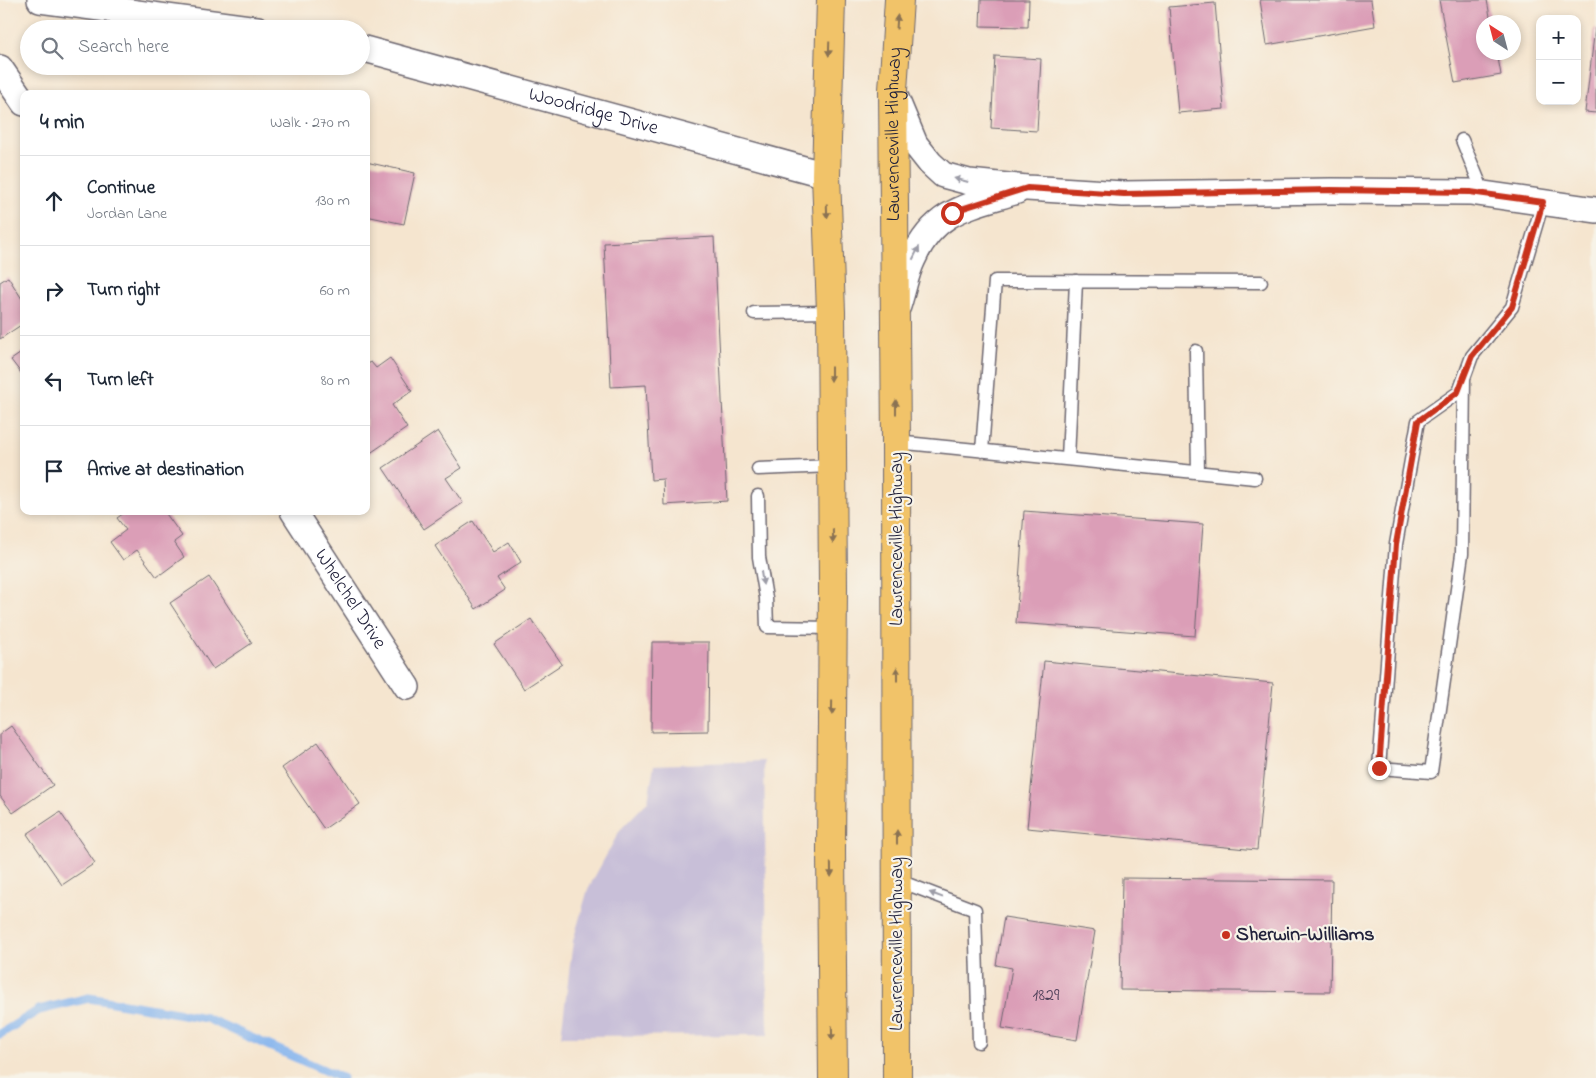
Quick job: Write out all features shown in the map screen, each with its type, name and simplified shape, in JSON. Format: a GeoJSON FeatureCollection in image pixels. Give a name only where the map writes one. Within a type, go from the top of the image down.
{"type":"FeatureCollection","features":[{"type":"Feature","properties":{"kind":"highway"},"geometry":{"type":"LineString","coordinates":[[831,0],[826,175],[831,312],[833,628],[830,852],[833,1078]]}},
{"type":"Feature","properties":{"kind":"highway","name":"Lawrenceville Highway"},"geometry":{"type":"LineString","coordinates":[[898,1078],[896,316],[893,90],[899,0]]}},
{"type":"Feature","properties":{"kind":"street"},"geometry":{"type":"LineString","coordinates":[[40,0],[190,20]]}},
{"type":"Feature","properties":{"kind":"street","name":"Woodridge Drive"},"geometry":{"type":"LineString","coordinates":[[370,50],[826,175]]}},
{"type":"Feature","properties":{"kind":"street"},"geometry":{"type":"LineString","coordinates":[[0,68],[20,97]]}},
{"type":"Feature","properties":{"kind":"street"},"geometry":{"type":"LineString","coordinates":[[893,90],[915,144],[930,163],[943,175],[970,182],[1027,188],[1124,194],[1331,190],[1470,192],[1596,210]]}},
{"type":"Feature","properties":{"kind":"street"},"geometry":{"type":"LineString","coordinates":[[896,316],[912,260],[922,241],[932,229],[942,220],[964,208],[1027,188]]}},
{"type":"Feature","properties":{"kind":"street","name":"Whelchel Drive"},"geometry":{"type":"LineString","coordinates":[[296,515],[407,687]]}},
{"type":"Feature","properties":{"kind":"lane"},"geometry":{"type":"LineString","coordinates":[[1462,140],[1484,194]]}},
{"type":"Feature","properties":{"kind":"lane"},"geometry":{"type":"LineString","coordinates":[[1464,378],[1462,554],[1431,772],[1379,768],[1396,544],[1418,421],[1458,392],[1472,356],[1512,307],[1543,202]]}},
{"type":"Feature","properties":{"kind":"lane"},"geometry":{"type":"LineString","coordinates":[[982,451],[995,281],[1261,282]]}},
{"type":"Feature","properties":{"kind":"lane"},"geometry":{"type":"LineString","coordinates":[[1068,459],[1076,281]]}},
{"type":"Feature","properties":{"kind":"lane"},"geometry":{"type":"LineString","coordinates":[[754,313],[831,312]]}},
{"type":"Feature","properties":{"kind":"lane"},"geometry":{"type":"LineString","coordinates":[[1196,351],[1198,472]]}},
{"type":"Feature","properties":{"kind":"lane"},"geometry":{"type":"LineString","coordinates":[[896,442],[1255,478]]}},
{"type":"Feature","properties":{"kind":"lane"},"geometry":{"type":"LineString","coordinates":[[758,469],[832,466]]}},
{"type":"Feature","properties":{"kind":"lane"},"geometry":{"type":"LineString","coordinates":[[758,496],[759,558],[766,598],[767,627],[833,628]]}},
{"type":"Feature","properties":{"kind":"lane"},"geometry":{"type":"LineString","coordinates":[[897,880],[974,910],[979,1042]]}},
{"type":"Feature","properties":{"kind":"shaded area"},"geometry":{"type":"Polygon","coordinates":[[[764,761],[768,1035],[561,1036],[573,941],[588,889],[620,830],[648,801],[654,765],[764,761]]]}},
{"type":"Feature","properties":{"kind":"building"},"geometry":{"type":"Polygon","coordinates":[[[981,0],[1029,0],[1028,27],[980,26],[981,0]]]}},
{"type":"Feature","properties":{"kind":"building"},"geometry":{"type":"Polygon","coordinates":[[[1260,0],[1371,0],[1375,26],[1267,45],[1260,0]]]}},
{"type":"Feature","properties":{"kind":"building"},"geometry":{"type":"Polygon","coordinates":[[[1439,0],[1487,0],[1490,15],[1476,15],[1476,60],[1498,60],[1501,75],[1455,83],[1439,0]]]}},
{"type":"Feature","properties":{"kind":"building"},"geometry":{"type":"Polygon","coordinates":[[[1215,3],[1224,109],[1178,113],[1169,7],[1215,3]]]}},
{"type":"Feature","properties":{"kind":"building"},"geometry":{"type":"Polygon","coordinates":[[[1596,28],[1596,113],[1585,112],[1596,28]]]}},
{"type":"Feature","properties":{"kind":"building"},"geometry":{"type":"Polygon","coordinates":[[[995,56],[1041,59],[1037,131],[991,128],[995,56]]]}},
{"type":"Feature","properties":{"kind":"building"},"geometry":{"type":"Polygon","coordinates":[[[370,163],[415,173],[404,224],[370,217],[370,163]]]}},
{"type":"Feature","properties":{"kind":"building"},"geometry":{"type":"Polygon","coordinates":[[[714,237],[727,501],[664,505],[663,479],[651,480],[646,385],[611,387],[604,243],[714,237]]]}},
{"type":"Feature","properties":{"kind":"building"},"geometry":{"type":"Polygon","coordinates":[[[8,277],[20,296],[20,326],[0,339],[0,282],[8,277]]]}},
{"type":"Feature","properties":{"kind":"building"},"geometry":{"type":"Polygon","coordinates":[[[20,354],[20,372],[11,360],[20,354]]]}},
{"type":"Feature","properties":{"kind":"building"},"geometry":{"type":"Polygon","coordinates":[[[390,358],[412,391],[392,405],[407,428],[370,453],[370,363],[376,368],[390,358]]]}},
{"type":"Feature","properties":{"kind":"building"},"geometry":{"type":"Polygon","coordinates":[[[438,431],[462,468],[446,478],[463,503],[424,529],[383,468],[438,431]]]}},
{"type":"Feature","properties":{"kind":"building"},"geometry":{"type":"Polygon","coordinates":[[[1024,511],[1203,524],[1195,636],[1016,623],[1024,511]]]}},
{"type":"Feature","properties":{"kind":"building"},"geometry":{"type":"Polygon","coordinates":[[[121,515],[167,515],[182,536],[174,542],[184,557],[157,577],[137,550],[123,560],[110,542],[126,530],[117,518],[121,515]]]}},
{"type":"Feature","properties":{"kind":"building"},"geometry":{"type":"Polygon","coordinates":[[[473,521],[493,552],[509,542],[521,562],[497,578],[505,590],[476,609],[435,546],[473,521]]]}},
{"type":"Feature","properties":{"kind":"building"},"geometry":{"type":"Polygon","coordinates":[[[209,577],[252,643],[213,669],[170,603],[209,577]]]}},
{"type":"Feature","properties":{"kind":"building"},"geometry":{"type":"Polygon","coordinates":[[[531,619],[562,664],[524,689],[494,644],[531,619]]]}},
{"type":"Feature","properties":{"kind":"building"},"geometry":{"type":"Polygon","coordinates":[[[652,642],[709,642],[708,731],[651,732],[652,642]]]}},
{"type":"Feature","properties":{"kind":"building"},"geometry":{"type":"Polygon","coordinates":[[[1044,661],[1273,683],[1257,850],[1027,828],[1044,661]]]}},
{"type":"Feature","properties":{"kind":"building"},"geometry":{"type":"Polygon","coordinates":[[[11,726],[53,785],[13,813],[0,796],[0,734],[11,726]]]}},
{"type":"Feature","properties":{"kind":"building"},"geometry":{"type":"Polygon","coordinates":[[[318,742],[360,804],[324,829],[282,768],[318,742]]]}},
{"type":"Feature","properties":{"kind":"building"},"geometry":{"type":"Polygon","coordinates":[[[60,812],[95,863],[62,885],[27,834],[60,812]]]}},
{"type":"Feature","properties":{"kind":"building","name":"Sherwin-Williams"},"geometry":{"type":"Polygon","coordinates":[[[1122,878],[1332,880],[1330,992],[1120,990],[1122,878]]]}},
{"type":"Feature","properties":{"kind":"building"},"geometry":{"type":"Polygon","coordinates":[[[1004,917],[1095,931],[1077,1040],[1002,1028],[1012,968],[996,965],[1004,917]]]}},
{"type":"Feature","properties":{"kind":"waterway"},"geometry":{"type":"LineString","coordinates":[[0,1034],[39,1010],[89,998],[206,1018],[342,1078]]}},
{"type":"Feature","properties":{"kind":"place","name":"Sherwin-Williams"},"geometry":{"type":"Point","coordinates":[1226,935]}},
{"type":"Feature","properties":{"kind":"route"},"geometry":{"type":"LineString","coordinates":[[952,213],[1027,188],[1124,194],[1331,190],[1470,192],[1543,202],[1512,307],[1472,356],[1458,392],[1418,421],[1396,544],[1379,768]]}}]}
